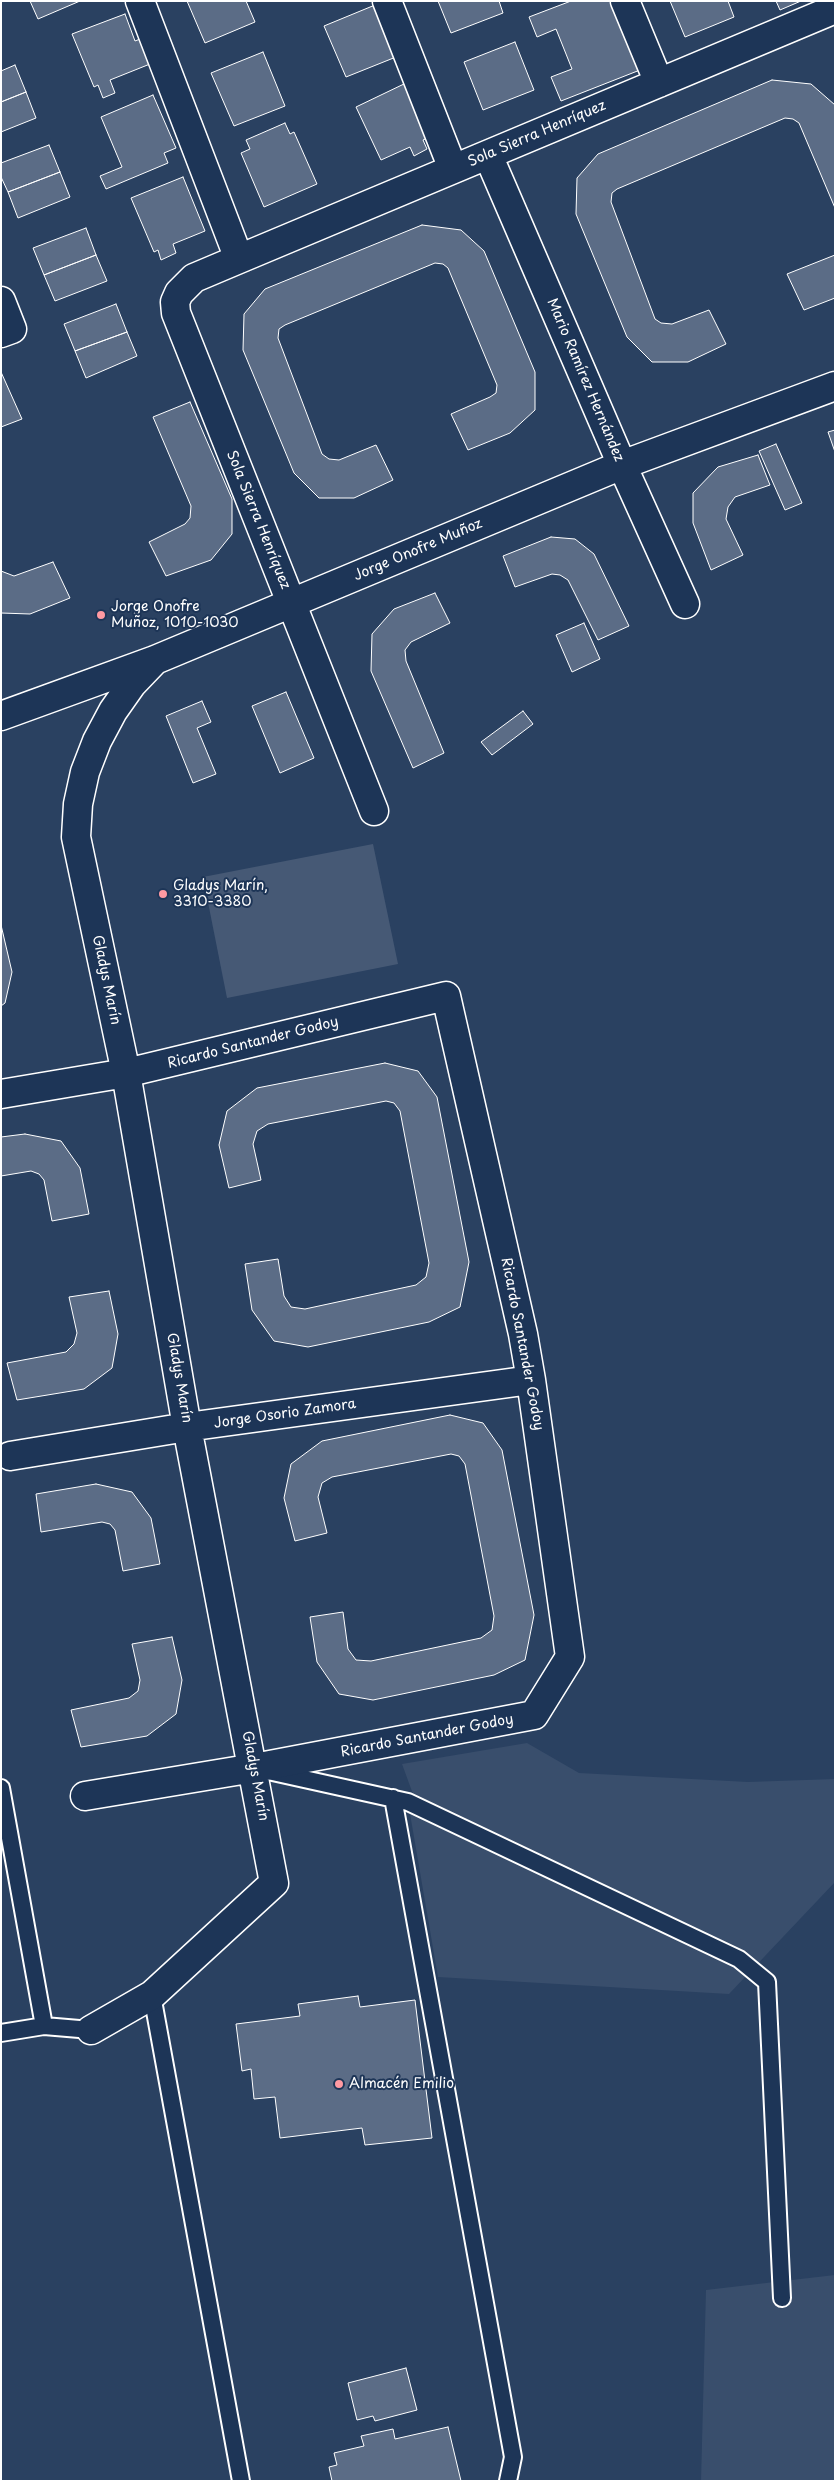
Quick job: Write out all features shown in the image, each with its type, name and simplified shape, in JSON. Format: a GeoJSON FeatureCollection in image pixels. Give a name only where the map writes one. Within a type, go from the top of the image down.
{"type":"FeatureCollection","features":[{"type":"Feature","properties":{"kind":"street"},"geometry":{"type":"LineString","coordinates":[[140,1],[239,259]]}},
{"type":"Feature","properties":{"kind":"street"},"geometry":{"type":"LineString","coordinates":[[387,1],[453,169]]}},
{"type":"Feature","properties":{"kind":"street"},"geometry":{"type":"LineString","coordinates":[[626,1],[659,83]]}},
{"type":"Feature","properties":{"kind":"street","name":"Sola Sierra Henríquez"},"geometry":{"type":"LineString","coordinates":[[374,811],[176,313],[175,302],[179,293],[194,278],[835,9]]}},
{"type":"Feature","properties":{"kind":"street","name":"Mario Ramírez Hernández"},"geometry":{"type":"LineString","coordinates":[[488,155],[622,465],[685,604]]}},
{"type":"Feature","properties":{"kind":"street"},"geometry":{"type":"LineString","coordinates":[[1,301],[7,331]]}},
{"type":"Feature","properties":{"kind":"street","name":"Jorge Onofre Muñoz"},"geometry":{"type":"LineString","coordinates":[[1,716],[155,660],[622,465],[835,386]]}},
{"type":"Feature","properties":{"kind":"street","name":"Gladys Marín"},"geometry":{"type":"LineString","coordinates":[[91,2030],[152,1995],[274,1882],[254,1768],[187,1427],[126,1073],[76,837],[78,804],[85,772],[97,741],[113,711],[132,684],[155,660]]}},
{"type":"Feature","properties":{"kind":"street","name":"Ricardo Santander Godoy"},"geometry":{"type":"LineString","coordinates":[[1,1094],[126,1073],[446,996],[532,1380],[570,1657],[534,1715],[254,1768],[85,1796]]}},
{"type":"Feature","properties":{"kind":"street","name":"Jorge Osorio Zamora"},"geometry":{"type":"LineString","coordinates":[[10,1456],[187,1427],[532,1380]]}},
{"type":"Feature","properties":{"kind":"lane"},"geometry":{"type":"LineString","coordinates":[[254,1768],[408,1802],[739,1959],[767,1982],[782,2298]]}},
{"type":"Feature","properties":{"kind":"lane"},"geometry":{"type":"LineString","coordinates":[[1,1788],[44,2026]]}},
{"type":"Feature","properties":{"kind":"lane"},"geometry":{"type":"LineString","coordinates":[[393,1798],[513,2457],[508,2481]]}},
{"type":"Feature","properties":{"kind":"lane"},"geometry":{"type":"LineString","coordinates":[[152,1995],[241,2481]]}},
{"type":"Feature","properties":{"kind":"lane"},"geometry":{"type":"LineString","coordinates":[[1,2033],[44,2026],[91,2030]]}},
{"type":"Feature","properties":{"kind":"shaded area"},"geometry":{"type":"Polygon","coordinates":[[[373,844],[398,964],[227,998],[203,877],[373,844]]]}},
{"type":"Feature","properties":{"kind":"shaded area"},"geometry":{"type":"Polygon","coordinates":[[[527,1743],[579,1773],[748,1782],[835,1779],[835,1882],[729,1994],[438,1977],[408,1802],[417,1805],[402,1764],[527,1743]]]}},
{"type":"Feature","properties":{"kind":"shaded area"},"geometry":{"type":"Polygon","coordinates":[[[835,2275],[835,2481],[701,2481],[706,2290],[835,2275]]]}},
{"type":"Feature","properties":{"kind":"building"},"geometry":{"type":"Polygon","coordinates":[[[30,1],[80,1],[38,19],[30,1]]]}},
{"type":"Feature","properties":{"kind":"building"},"geometry":{"type":"Polygon","coordinates":[[[187,1],[246,1],[255,22],[205,43],[187,1]]]}},
{"type":"Feature","properties":{"kind":"building"},"geometry":{"type":"Polygon","coordinates":[[[438,1],[499,1],[503,13],[451,33],[438,1]]]}},
{"type":"Feature","properties":{"kind":"building"},"geometry":{"type":"Polygon","coordinates":[[[571,1],[613,1],[640,70],[561,101],[551,77],[572,69],[556,29],[537,37],[529,17],[571,1]]]}},
{"type":"Feature","properties":{"kind":"building"},"geometry":{"type":"Polygon","coordinates":[[[670,1],[728,1],[734,17],[685,37],[670,1]]]}},
{"type":"Feature","properties":{"kind":"building"},"geometry":{"type":"Polygon","coordinates":[[[776,1],[801,1],[780,10],[776,1]]]}},
{"type":"Feature","properties":{"kind":"building"},"geometry":{"type":"Polygon","coordinates":[[[375,5],[396,57],[346,77],[324,26],[375,5]]]}},
{"type":"Feature","properties":{"kind":"building"},"geometry":{"type":"Polygon","coordinates":[[[125,14],[135,41],[140,39],[150,64],[110,80],[115,93],[103,98],[98,85],[94,87],[72,34],[125,14]]]}},
{"type":"Feature","properties":{"kind":"building"},"geometry":{"type":"Polygon","coordinates":[[[515,42],[534,90],[483,110],[464,62],[515,42]]]}},
{"type":"Feature","properties":{"kind":"building"},"geometry":{"type":"Polygon","coordinates":[[[263,52],[285,106],[234,126],[211,73],[263,52]]]}},
{"type":"Feature","properties":{"kind":"building"},"geometry":{"type":"Polygon","coordinates":[[[15,65],[26,92],[1,102],[1,71],[15,65]]]}},
{"type":"Feature","properties":{"kind":"building"},"geometry":{"type":"Polygon","coordinates":[[[772,80],[811,84],[835,105],[835,208],[799,123],[793,119],[785,118],[617,189],[612,193],[611,202],[655,319],[661,323],[672,324],[709,310],[726,344],[688,362],[652,362],[627,337],[576,214],[577,178],[598,154],[772,80]]]}},
{"type":"Feature","properties":{"kind":"building"},"geometry":{"type":"Polygon","coordinates":[[[406,83],[432,136],[423,140],[427,149],[414,156],[410,147],[381,160],[356,107],[406,83]]]}},
{"type":"Feature","properties":{"kind":"building"},"geometry":{"type":"Polygon","coordinates":[[[26,92],[36,118],[1,132],[1,102],[26,92]]]}},
{"type":"Feature","properties":{"kind":"building"},"geometry":{"type":"Polygon","coordinates":[[[153,95],[176,148],[164,153],[168,163],[106,189],[100,176],[122,167],[101,117],[153,95]]]}},
{"type":"Feature","properties":{"kind":"building"},"geometry":{"type":"Polygon","coordinates":[[[285,123],[290,134],[294,132],[317,184],[264,207],[241,153],[250,149],[246,140],[285,123]]]}},
{"type":"Feature","properties":{"kind":"building"},"geometry":{"type":"Polygon","coordinates":[[[49,145],[60,172],[8,192],[1,177],[1,163],[49,145]]]}},
{"type":"Feature","properties":{"kind":"building"},"geometry":{"type":"Polygon","coordinates":[[[60,172],[70,197],[18,218],[8,192],[60,172]]]}},
{"type":"Feature","properties":{"kind":"building"},"geometry":{"type":"Polygon","coordinates":[[[183,177],[205,231],[173,244],[176,253],[161,260],[158,250],[154,252],[131,198],[183,177]]]}},
{"type":"Feature","properties":{"kind":"building"},"geometry":{"type":"Polygon","coordinates":[[[422,225],[461,230],[484,251],[535,372],[535,410],[510,433],[468,450],[451,414],[490,397],[496,393],[497,385],[448,268],[443,264],[435,263],[279,329],[278,338],[322,454],[329,459],[339,460],[376,445],[393,480],[354,498],[319,498],[294,473],[243,350],[244,314],[265,289],[422,225]]]}},
{"type":"Feature","properties":{"kind":"building"},"geometry":{"type":"Polygon","coordinates":[[[86,228],[96,255],[44,275],[33,248],[86,228]]]}},
{"type":"Feature","properties":{"kind":"building"},"geometry":{"type":"Polygon","coordinates":[[[96,255],[107,281],[55,301],[44,275],[96,255]]]}},
{"type":"Feature","properties":{"kind":"building"},"geometry":{"type":"Polygon","coordinates":[[[835,255],[835,298],[804,310],[787,274],[835,255]]]}},
{"type":"Feature","properties":{"kind":"building"},"geometry":{"type":"Polygon","coordinates":[[[116,304],[127,332],[75,351],[64,324],[116,304]]]}},
{"type":"Feature","properties":{"kind":"building"},"geometry":{"type":"Polygon","coordinates":[[[127,332],[137,356],[86,378],[75,351],[127,332]]]}},
{"type":"Feature","properties":{"kind":"building"},"geometry":{"type":"Polygon","coordinates":[[[1,372],[22,419],[1,427],[1,372]]]}},
{"type":"Feature","properties":{"kind":"building"},"geometry":{"type":"Polygon","coordinates":[[[190,402],[232,499],[232,534],[211,560],[166,576],[149,542],[185,524],[190,518],[191,506],[153,417],[190,402]]]}},
{"type":"Feature","properties":{"kind":"building"},"geometry":{"type":"Polygon","coordinates":[[[835,430],[835,452],[828,432],[835,430]]]}},
{"type":"Feature","properties":{"kind":"building"},"geometry":{"type":"Polygon","coordinates":[[[776,444],[802,503],[785,510],[759,451],[776,444]]]}},
{"type":"Feature","properties":{"kind":"building"},"geometry":{"type":"Polygon","coordinates":[[[758,455],[770,485],[735,497],[728,507],[726,519],[743,555],[711,570],[693,523],[693,493],[718,467],[758,455]]]}},
{"type":"Feature","properties":{"kind":"building"},"geometry":{"type":"Polygon","coordinates":[[[551,537],[575,539],[594,554],[629,626],[598,640],[568,580],[560,575],[552,574],[515,587],[503,556],[551,537]]]}},
{"type":"Feature","properties":{"kind":"building"},"geometry":{"type":"Polygon","coordinates":[[[53,562],[70,598],[30,614],[1,613],[1,571],[14,576],[53,562]]]}},
{"type":"Feature","properties":{"kind":"building"},"geometry":{"type":"Polygon","coordinates":[[[435,593],[450,623],[411,642],[405,650],[406,661],[444,753],[413,768],[371,671],[372,634],[394,609],[435,593]]]}},
{"type":"Feature","properties":{"kind":"building"},"geometry":{"type":"Polygon","coordinates":[[[584,623],[600,659],[572,672],[556,635],[584,623]]]}},
{"type":"Feature","properties":{"kind":"building"},"geometry":{"type":"Polygon","coordinates":[[[286,692],[314,758],[280,773],[252,706],[286,692]]]}},
{"type":"Feature","properties":{"kind":"building"},"geometry":{"type":"Polygon","coordinates":[[[202,701],[211,722],[197,728],[216,774],[193,783],[166,716],[202,701]]]}},
{"type":"Feature","properties":{"kind":"building"},"geometry":{"type":"Polygon","coordinates":[[[523,711],[533,724],[492,755],[481,742],[523,711]]]}},
{"type":"Feature","properties":{"kind":"building"},"geometry":{"type":"Polygon","coordinates":[[[1,925],[12,972],[5,1003],[1,1006],[1,925]]]}},
{"type":"Feature","properties":{"kind":"building"},"geometry":{"type":"Polygon","coordinates":[[[385,1063],[418,1071],[437,1097],[469,1262],[460,1307],[429,1322],[308,1347],[274,1341],[252,1310],[245,1264],[278,1259],[284,1296],[291,1307],[305,1309],[416,1285],[426,1277],[429,1263],[400,1111],[394,1103],[386,1101],[268,1124],[257,1131],[253,1144],[261,1180],[229,1188],[219,1145],[227,1111],[257,1088],[385,1063]]]}},
{"type":"Feature","properties":{"kind":"building"},"geometry":{"type":"Polygon","coordinates":[[[25,1134],[61,1141],[80,1168],[89,1214],[52,1221],[44,1180],[39,1174],[31,1171],[1,1176],[1,1137],[25,1134]]]}},
{"type":"Feature","properties":{"kind":"building"},"geometry":{"type":"Polygon","coordinates":[[[109,1291],[118,1334],[112,1368],[84,1389],[17,1400],[7,1363],[66,1352],[74,1344],[77,1333],[69,1297],[109,1291]]]}},
{"type":"Feature","properties":{"kind":"building"},"geometry":{"type":"Polygon","coordinates":[[[450,1415],[483,1423],[502,1450],[534,1615],[525,1660],[494,1675],[373,1700],[339,1694],[317,1662],[310,1617],[343,1612],[348,1649],[356,1660],[371,1661],[481,1638],[492,1630],[494,1616],[465,1464],[459,1456],[451,1454],[332,1477],[322,1483],[318,1497],[327,1533],[295,1541],[284,1498],[291,1464],[322,1441],[450,1415]]]}},
{"type":"Feature","properties":{"kind":"building"},"geometry":{"type":"Polygon","coordinates":[[[96,1484],[132,1492],[151,1518],[160,1564],[123,1571],[115,1530],[110,1524],[102,1522],[41,1532],[36,1494],[96,1484]]]}},
{"type":"Feature","properties":{"kind":"building"},"geometry":{"type":"Polygon","coordinates":[[[172,1637],[182,1680],[176,1714],[147,1736],[81,1747],[71,1710],[129,1698],[138,1691],[140,1680],[132,1644],[172,1637]]]}},
{"type":"Feature","properties":{"kind":"building","name":"Almacén Emilio"},"geometry":{"type":"Polygon","coordinates":[[[358,1996],[360,2007],[415,2000],[432,2138],[365,2145],[362,2128],[280,2138],[275,2097],[254,2099],[251,2069],[242,2071],[236,2024],[300,2016],[298,2004],[358,1996]]]}},
{"type":"Feature","properties":{"kind":"building"},"geometry":{"type":"Polygon","coordinates":[[[406,2368],[417,2410],[375,2421],[373,2416],[357,2420],[348,2383],[406,2368]]]}},
{"type":"Feature","properties":{"kind":"building"},"geometry":{"type":"Polygon","coordinates":[[[448,2427],[461,2481],[332,2481],[329,2467],[337,2465],[334,2453],[364,2446],[361,2436],[393,2429],[395,2439],[448,2427]]]}},
{"type":"Feature","properties":{"kind":"place","name":"Jorge Onofre Muñoz, 1010-1030"},"geometry":{"type":"Point","coordinates":[101,615]}},
{"type":"Feature","properties":{"kind":"place","name":"Gladys Marín, 3310-3380"},"geometry":{"type":"Point","coordinates":[163,894]}},
{"type":"Feature","properties":{"kind":"place","name":"Almacén Emilio"},"geometry":{"type":"Point","coordinates":[339,2084]}}]}
